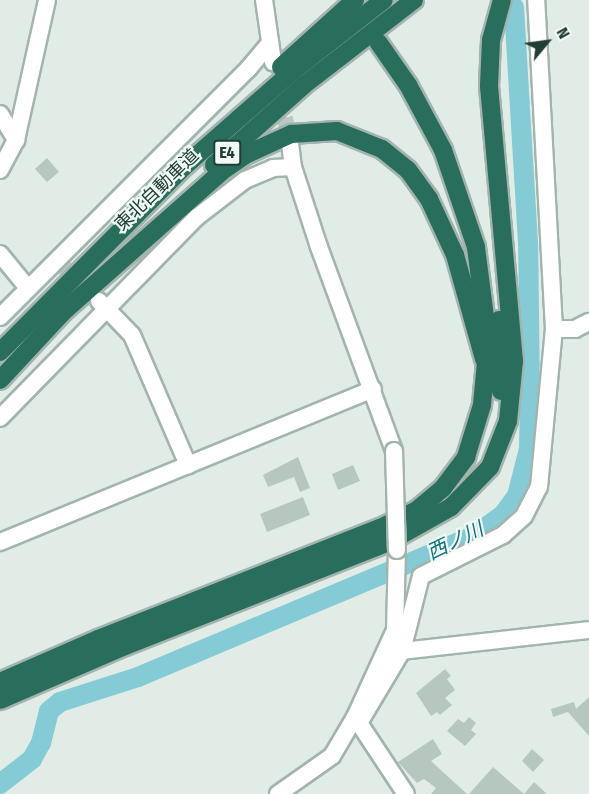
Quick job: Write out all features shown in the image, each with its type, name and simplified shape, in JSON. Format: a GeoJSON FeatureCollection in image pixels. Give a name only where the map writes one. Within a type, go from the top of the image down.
{"type":"FeatureCollection","features":[{"type":"Feature","properties":{"kind":"highway"},"geometry":{"type":"LineString","coordinates":[[143,206],[235,109],[355,0]]}},
{"type":"Feature","properties":{"kind":"highway","name":"東北自動車道"},"geometry":{"type":"LineString","coordinates":[[0,352],[143,206],[284,79],[384,0]]}},
{"type":"Feature","properties":{"kind":"highway","name":"東北自動車道"},"geometry":{"type":"LineString","coordinates":[[0,380],[54,320],[249,133],[414,0]]}},
{"type":"Feature","properties":{"kind":"highway"},"geometry":{"type":"LineString","coordinates":[[0,700],[125,646],[389,542],[451,507],[490,467],[503,439],[513,382],[512,324],[489,86],[491,40],[502,0]]}},
{"type":"Feature","properties":{"kind":"highway"},"geometry":{"type":"LineString","coordinates":[[0,682],[417,510],[443,488],[466,457],[482,405],[484,361],[489,340],[484,292],[462,197],[429,121],[383,38],[418,77],[452,142],[470,185],[491,266],[501,352],[500,401],[477,481]]}},
{"type":"Feature","properties":{"kind":"highway"},"geometry":{"type":"LineString","coordinates":[[54,320],[221,172],[245,155],[291,134],[337,131],[382,149],[408,170],[429,199],[454,255],[484,361]]}},
{"type":"Feature","properties":{"kind":"street"},"geometry":{"type":"LineString","coordinates":[[0,170],[16,140],[47,0]]}},
{"type":"Feature","properties":{"kind":"street"},"geometry":{"type":"LineString","coordinates":[[264,0],[273,62]]}},
{"type":"Feature","properties":{"kind":"street"},"geometry":{"type":"LineString","coordinates":[[278,794],[332,756],[357,720],[402,651],[421,576],[502,535],[524,516],[535,498],[545,447],[554,330],[536,0]]}},
{"type":"Feature","properties":{"kind":"street"},"geometry":{"type":"LineString","coordinates":[[0,317],[27,287],[60,263],[270,43]]}},
{"type":"Feature","properties":{"kind":"street"},"geometry":{"type":"LineString","coordinates":[[0,114],[16,140]]}},
{"type":"Feature","properties":{"kind":"street"},"geometry":{"type":"LineString","coordinates":[[290,143],[293,167],[359,359],[373,389],[394,451],[397,550],[395,630],[357,720]]}},
{"type":"Feature","properties":{"kind":"street"},"geometry":{"type":"LineString","coordinates":[[0,418],[103,306],[197,217],[233,187],[273,168],[293,167]]}},
{"type":"Feature","properties":{"kind":"street"},"geometry":{"type":"LineString","coordinates":[[0,254],[27,287]]}},
{"type":"Feature","properties":{"kind":"street"},"geometry":{"type":"LineString","coordinates":[[103,306],[132,335],[188,465]]}},
{"type":"Feature","properties":{"kind":"street"},"geometry":{"type":"LineString","coordinates":[[554,330],[575,329],[589,322]]}},
{"type":"Feature","properties":{"kind":"street"},"geometry":{"type":"LineString","coordinates":[[0,542],[373,389]]}},
{"type":"Feature","properties":{"kind":"street"},"geometry":{"type":"LineString","coordinates":[[402,651],[586,634]]}},
{"type":"Feature","properties":{"kind":"street"},"geometry":{"type":"LineString","coordinates":[[357,720],[406,794]]}},
{"type":"Feature","properties":{"kind":"building"},"geometry":{"type":"Polygon","coordinates":[[[47,158],[59,172],[47,182],[35,169],[47,158]]]}},
{"type":"Feature","properties":{"kind":"building"},"geometry":{"type":"Polygon","coordinates":[[[298,457],[310,488],[300,492],[294,477],[268,487],[263,475],[298,457]]]}},
{"type":"Feature","properties":{"kind":"building"},"geometry":{"type":"Polygon","coordinates":[[[353,465],[360,481],[338,490],[332,474],[353,465]]]}},
{"type":"Feature","properties":{"kind":"building"},"geometry":{"type":"Polygon","coordinates":[[[303,497],[310,515],[267,532],[260,514],[303,497]]]}},
{"type":"Feature","properties":{"kind":"building"},"geometry":{"type":"Polygon","coordinates":[[[445,669],[451,676],[447,679],[455,690],[445,698],[452,705],[440,715],[437,712],[431,716],[416,693],[445,669]]]}},
{"type":"Feature","properties":{"kind":"building"},"geometry":{"type":"Polygon","coordinates":[[[589,697],[589,736],[568,712],[553,717],[551,709],[574,702],[576,709],[589,697]]]}},
{"type":"Feature","properties":{"kind":"building"},"geometry":{"type":"Polygon","coordinates":[[[469,717],[476,723],[471,730],[476,734],[465,746],[447,731],[458,719],[464,723],[469,717]]]}},
{"type":"Feature","properties":{"kind":"building"},"geometry":{"type":"Polygon","coordinates":[[[433,739],[442,754],[431,761],[467,794],[431,794],[436,788],[424,779],[417,783],[398,762],[433,739]]]}},
{"type":"Feature","properties":{"kind":"building"},"geometry":{"type":"Polygon","coordinates":[[[532,749],[544,760],[533,772],[522,761],[532,749]]]}},
{"type":"Feature","properties":{"kind":"building"},"geometry":{"type":"Polygon","coordinates":[[[493,767],[524,794],[469,794],[493,767]]]}},
{"type":"Feature","properties":{"kind":"building"},"geometry":{"type":"Polygon","coordinates":[[[534,782],[547,794],[524,794],[534,782]]]}},
{"type":"Feature","properties":{"kind":"waterway","name":"西ノ川"},"geometry":{"type":"LineString","coordinates":[[0,784],[32,759],[41,743],[49,711],[60,702],[138,677],[475,535],[503,515],[517,496],[529,449],[530,396],[528,243],[514,7]]}},
{"type":"Feature","properties":{"kind":"tunnel"},"geometry":{"type":"LineString","coordinates":[[363,0],[388,34]]}},
{"type":"Feature","properties":{"kind":"tunnel"},"geometry":{"type":"LineString","coordinates":[[280,94],[290,143]]}},
{"type":"Feature","properties":{"kind":"tunnel"},"geometry":{"type":"LineString","coordinates":[[64,267],[97,300]]}}]}
